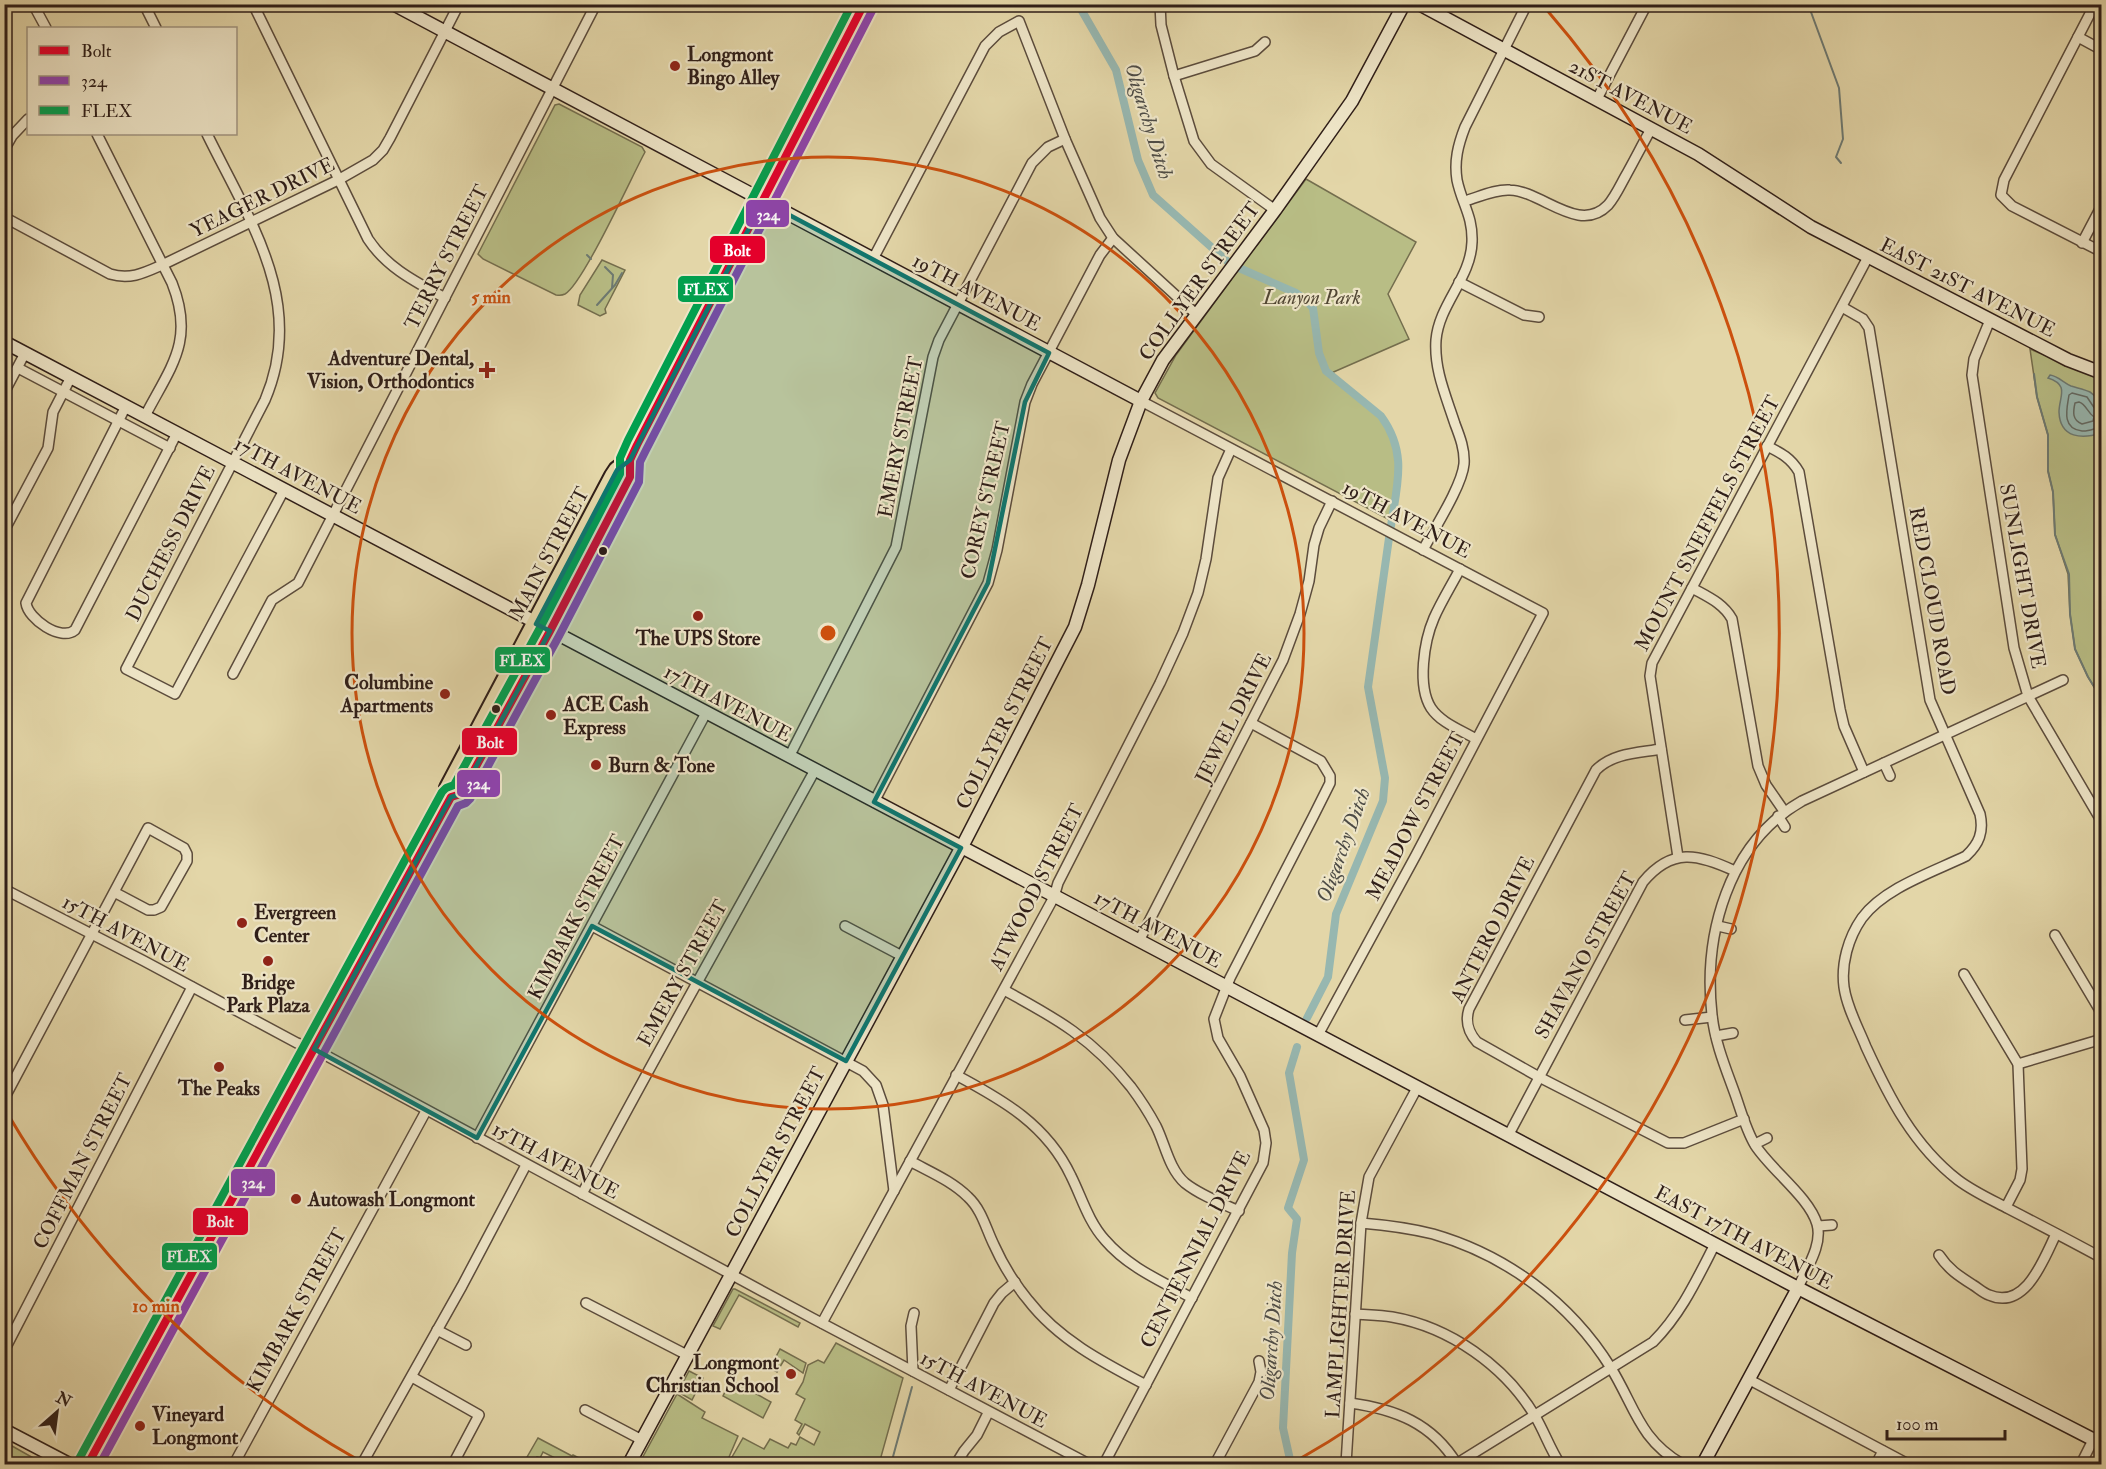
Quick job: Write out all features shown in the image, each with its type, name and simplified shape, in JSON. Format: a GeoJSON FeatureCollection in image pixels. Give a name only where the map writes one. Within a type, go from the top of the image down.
{"type":"FeatureCollection","features":[{"type":"Feature","properties":{"kind":"highway","name":"MAIN STREET"},"geometry":{"type":"LineString","coordinates":[[88,1464],[451,797],[448,788],[543,628],[613,476],[630,460],[862,5]]}},
{"type":"Feature","properties":{"kind":"street"},"geometry":{"type":"LineString","coordinates":[[33,4],[45,27]]}},
{"type":"Feature","properties":{"kind":"street"},"geometry":{"type":"LineString","coordinates":[[144,4],[156,27]]}},
{"type":"Feature","properties":{"kind":"street"},"geometry":{"type":"LineString","coordinates":[[253,4],[338,180],[375,250],[394,268],[445,298]]}},
{"type":"Feature","properties":{"kind":"street","name":"19TH AVENUE"},"geometry":{"type":"LineString","coordinates":[[393,4],[1543,613]]}},
{"type":"Feature","properties":{"kind":"street","name":"YEAGER DRIVE"},"geometry":{"type":"LineString","coordinates":[[4,217],[110,274],[133,277],[162,266],[338,180],[373,160],[383,150],[459,4]]}},
{"type":"Feature","properties":{"kind":"street","name":"TERRY STREET"},"geometry":{"type":"LineString","coordinates":[[233,675],[272,600],[298,582],[596,4]]}},
{"type":"Feature","properties":{"kind":"street"},"geometry":{"type":"LineString","coordinates":[[1160,4],[1161,25],[1194,141],[1211,164],[1275,210]]}},
{"type":"Feature","properties":{"kind":"street","name":"COLLYER STREET"},"geometry":{"type":"LineString","coordinates":[[629,1464],[961,848],[1075,627],[1088,585],[1119,460],[1141,401],[1163,360],[1275,210],[1352,101],[1404,4]]}},
{"type":"Feature","properties":{"kind":"street","name":"21ST AVENUE"},"geometry":{"type":"LineString","coordinates":[[1419,4],[1698,154],[1818,231]]}},
{"type":"Feature","properties":{"kind":"street"},"geometry":{"type":"LineString","coordinates":[[1423,550],[1461,478],[1464,464],[1464,450],[1438,375],[1436,359],[1436,340],[1442,317],[1468,263],[1472,245],[1471,222],[1458,182],[1457,148],[1465,127],[1527,4]]}},
{"type":"Feature","properties":{"kind":"street"},"geometry":{"type":"LineString","coordinates":[[1597,99],[1647,4]]}},
{"type":"Feature","properties":{"kind":"street"},"geometry":{"type":"LineString","coordinates":[[2095,4],[2004,180],[2001,195],[2012,206],[2102,252]]}},
{"type":"Feature","properties":{"kind":"street"},"geometry":{"type":"LineString","coordinates":[[873,259],[985,46],[999,32],[1019,21],[1065,139],[1100,218],[1113,238],[1196,314]]}},
{"type":"Feature","properties":{"kind":"street"},"geometry":{"type":"LineString","coordinates":[[2078,37],[2102,50]]}},
{"type":"Feature","properties":{"kind":"street"},"geometry":{"type":"LineString","coordinates":[[1174,76],[1255,51],[1265,42]]}},
{"type":"Feature","properties":{"kind":"street"},"geometry":{"type":"LineString","coordinates":[[4,150],[12,136],[27,120]]}},
{"type":"Feature","properties":{"kind":"street"},"geometry":{"type":"LineString","coordinates":[[1465,201],[1510,190],[1574,214],[1586,216],[1597,214],[1613,199],[1651,129]]}},
{"type":"Feature","properties":{"kind":"street"},"geometry":{"type":"LineString","coordinates":[[97,135],[176,292],[181,314],[182,330],[177,356],[145,416]]}},
{"type":"Feature","properties":{"kind":"street","name":"DUCHESS DRIVE"},"geometry":{"type":"LineString","coordinates":[[207,135],[264,252],[276,289],[280,324],[278,354],[274,375],[265,400],[126,669],[175,694],[284,490]]}},
{"type":"Feature","properties":{"kind":"street","name":"EMERY STREET"},"geometry":{"type":"LineString","coordinates":[[789,757],[896,547],[933,357],[939,340],[1032,162],[1048,147],[1065,139]]}},
{"type":"Feature","properties":{"kind":"street"},"geometry":{"type":"LineString","coordinates":[[2082,243],[2102,205]]}},
{"type":"Feature","properties":{"kind":"street","name":"EAST 21ST AVENUE"},"geometry":{"type":"LineString","coordinates":[[1818,231],[2068,360],[2102,373]]}},
{"type":"Feature","properties":{"kind":"street","name":"COREY STREET"},"geometry":{"type":"LineString","coordinates":[[874,802],[988,583],[997,550],[1025,402],[1032,384],[1100,255],[1113,238]]}},
{"type":"Feature","properties":{"kind":"street","name":"MOUNT SNEFFELS STREET"},"geometry":{"type":"LineString","coordinates":[[1678,857],[1650,676],[1652,663],[1868,257]]}},
{"type":"Feature","properties":{"kind":"street"},"geometry":{"type":"LineString","coordinates":[[1459,282],[1524,315],[1539,317]]}},
{"type":"Feature","properties":{"kind":"street","name":"RED CLOUD ROAD"},"geometry":{"type":"LineString","coordinates":[[1842,307],[1863,319],[1869,328],[1930,699],[1980,814],[1982,826],[1975,848],[1966,856],[1889,893],[1872,906],[1862,918],[1848,946],[1844,965],[1844,985],[1848,1005],[1901,1117],[1937,1162],[1958,1180],[1981,1195],[2102,1258]]}},
{"type":"Feature","properties":{"kind":"street","name":"SUNLIGHT DRIVE"},"geometry":{"type":"LineString","coordinates":[[1990,320],[1974,359],[1972,375],[2014,648],[2028,696],[2102,822]]}},
{"type":"Feature","properties":{"kind":"street","name":"17TH AVENUE"},"geometry":{"type":"LineString","coordinates":[[4,342],[1370,1063]]}},
{"type":"Feature","properties":{"kind":"street"},"geometry":{"type":"LineString","coordinates":[[4,393],[25,353]]}},
{"type":"Feature","properties":{"kind":"street"},"geometry":{"type":"LineString","coordinates":[[18,368],[170,448]]}},
{"type":"Feature","properties":{"kind":"street"},"geometry":{"type":"LineString","coordinates":[[4,531],[48,448],[53,412],[71,377]]}},
{"type":"Feature","properties":{"kind":"street"},"geometry":{"type":"LineString","coordinates":[[126,406],[26,603],[27,610],[33,618],[59,633],[71,634],[75,630],[177,433]]}},
{"type":"Feature","properties":{"kind":"street"},"geometry":{"type":"LineString","coordinates":[[1767,446],[1786,456],[1799,472],[1840,709],[1844,726],[1864,772]]}},
{"type":"Feature","properties":{"kind":"street","name":"ATWOOD STREET"},"geometry":{"type":"LineString","coordinates":[[822,1323],[1054,897],[1058,883],[1184,633],[1198,593],[1206,559],[1218,478],[1231,449]]}},
{"type":"Feature","properties":{"kind":"street","name":"JEWEL DRIVE"},"geometry":{"type":"LineString","coordinates":[[1139,941],[1283,660],[1300,614],[1311,570],[1316,537],[1332,501]]}},
{"type":"Feature","properties":{"kind":"street"},"geometry":{"type":"LineString","coordinates":[[1460,569],[1433,620],[1424,661],[1423,683],[1431,708],[1441,719],[1476,739]]}},
{"type":"Feature","properties":{"kind":"street"},"geometry":{"type":"LineString","coordinates":[[1692,588],[1718,602],[1732,619],[1758,766],[1785,827]]}},
{"type":"Feature","properties":{"kind":"street","name":"MEADOW STREET"},"geometry":{"type":"LineString","coordinates":[[1318,1035],[1543,613]]}},
{"type":"Feature","properties":{"kind":"street"},"geometry":{"type":"LineString","coordinates":[[1703,1464],[1798,1288],[1816,1250],[1818,1226],[1809,1209],[1755,1144],[1721,1056],[1716,1036],[1712,1017],[1712,954],[1722,906],[1735,871],[1744,854],[1760,833],[1781,814],[1864,772],[2063,680]]}},
{"type":"Feature","properties":{"kind":"street","name":"KIMBARK STREET"},"geometry":{"type":"LineString","coordinates":[[477,1138],[706,713]]}},
{"type":"Feature","properties":{"kind":"street","name":"CENTENNIAL DRIVE"},"geometry":{"type":"LineString","coordinates":[[1104,1464],[1263,1163],[1266,1143],[1264,1130],[1253,1103],[1216,1032],[1214,1019],[1226,987],[1330,783],[1329,773],[1321,761],[1251,723]]}},
{"type":"Feature","properties":{"kind":"street","name":"ANTERO DRIVE"},"geometry":{"type":"LineString","coordinates":[[1661,749],[1612,753],[1596,770],[1469,1009],[1467,1026],[1471,1036],[1477,1042],[1539,1077],[1668,1143],[1685,1146],[1744,1119]]}},
{"type":"Feature","properties":{"kind":"street"},"geometry":{"type":"LineString","coordinates":[[1884,763],[1890,776]]}},
{"type":"Feature","properties":{"kind":"street","name":"EMERY STREET"},"geometry":{"type":"LineString","coordinates":[[582,1194],[696,983],[815,771]]}},
{"type":"Feature","properties":{"kind":"street"},"geometry":{"type":"LineString","coordinates":[[4,1099],[148,828],[184,848],[187,861],[160,907],[148,910],[114,892]]}},
{"type":"Feature","properties":{"kind":"street"},"geometry":{"type":"LineString","coordinates":[[1678,857],[1695,857],[1712,861],[1735,871]]}},
{"type":"Feature","properties":{"kind":"street","name":"SHAVANO STREET"},"geometry":{"type":"LineString","coordinates":[[1508,1136],[1643,882],[1653,870],[1678,857]]}},
{"type":"Feature","properties":{"kind":"street","name":"15TH AVENUE"},"geometry":{"type":"LineString","coordinates":[[4,889],[297,1043],[314,1049],[988,1413],[1089,1464]]}},
{"type":"Feature","properties":{"kind":"street"},"geometry":{"type":"LineString","coordinates":[[592,926],[863,1071],[879,1091],[883,1105],[894,1191]]}},
{"type":"Feature","properties":{"kind":"street"},"geometry":{"type":"LineString","coordinates":[[845,926],[902,956]]}},
{"type":"Feature","properties":{"kind":"street"},"geometry":{"type":"LineString","coordinates":[[1718,926],[1731,929]]}},
{"type":"Feature","properties":{"kind":"street"},"geometry":{"type":"LineString","coordinates":[[2055,935],[2102,1014]]}},
{"type":"Feature","properties":{"kind":"street"},"geometry":{"type":"LineString","coordinates":[[1964,974],[2018,1064],[2022,1168],[2020,1180],[2006,1207]]}},
{"type":"Feature","properties":{"kind":"street","name":"COFFMAN STREET"},"geometry":{"type":"LineString","coordinates":[[4,1351],[192,987]]}},
{"type":"Feature","properties":{"kind":"street"},"geometry":{"type":"LineString","coordinates":[[1004,990],[1050,1015],[1083,1037],[1109,1061],[1150,1116],[1177,1174],[1186,1184],[1239,1211]]}},
{"type":"Feature","properties":{"kind":"street"},"geometry":{"type":"LineString","coordinates":[[1685,1020],[1712,1017]]}},
{"type":"Feature","properties":{"kind":"street"},"geometry":{"type":"LineString","coordinates":[[1716,1036],[1733,1033]]}},
{"type":"Feature","properties":{"kind":"street"},"geometry":{"type":"LineString","coordinates":[[2018,1064],[2102,1040]]}},
{"type":"Feature","properties":{"kind":"street","name":"EAST 17TH AVENUE"},"geometry":{"type":"LineString","coordinates":[[1370,1063],[1798,1288],[2098,1442]]}},
{"type":"Feature","properties":{"kind":"street"},"geometry":{"type":"LineString","coordinates":[[956,1076],[999,1098],[1040,1130],[1056,1150],[1071,1175],[1090,1220],[1119,1256],[1192,1298]]}},
{"type":"Feature","properties":{"kind":"street","name":"LAMPLIGHTER DRIVE"},"geometry":{"type":"LineString","coordinates":[[1346,1464],[1361,1222],[1369,1177],[1417,1088]]}},
{"type":"Feature","properties":{"kind":"street"},"geometry":{"type":"LineString","coordinates":[[1623,1119],[1627,1109]]}},
{"type":"Feature","properties":{"kind":"street","name":"KIMBARK STREET"},"geometry":{"type":"LineString","coordinates":[[234,1464],[426,1111]]}},
{"type":"Feature","properties":{"kind":"street"},"geometry":{"type":"LineString","coordinates":[[1755,1144],[1767,1138]]}},
{"type":"Feature","properties":{"kind":"street"},"geometry":{"type":"LineString","coordinates":[[910,1161],[957,1188],[969,1198],[979,1211],[1001,1260],[1043,1317],[1065,1337],[1095,1358],[1146,1385]]}},
{"type":"Feature","properties":{"kind":"street"},"geometry":{"type":"LineString","coordinates":[[362,1464],[412,1377],[526,1165]]}},
{"type":"Feature","properties":{"kind":"street"},"geometry":{"type":"LineString","coordinates":[[1789,1203],[1797,1194]]}},
{"type":"Feature","properties":{"kind":"street"},"geometry":{"type":"LineString","coordinates":[[1361,1222],[1431,1234],[1482,1252],[1542,1290],[1580,1326],[1611,1369],[1639,1424],[1652,1441],[1663,1452],[1682,1464]]}},
{"type":"Feature","properties":{"kind":"street"},"geometry":{"type":"LineString","coordinates":[[1818,1226],[1832,1225]]}},
{"type":"Feature","properties":{"kind":"street"},"geometry":{"type":"LineString","coordinates":[[1939,1255],[1948,1269],[1989,1295],[2007,1297],[2024,1290],[2056,1234]]}},
{"type":"Feature","properties":{"kind":"street"},"geometry":{"type":"LineString","coordinates":[[1350,1403],[1378,1407],[1400,1414],[1420,1425],[1438,1440],[1456,1464],[1653,1342],[1682,1306],[1715,1244]]}},
{"type":"Feature","properties":{"kind":"street"},"geometry":{"type":"LineString","coordinates":[[949,1390],[994,1303],[1015,1282]]}},
{"type":"Feature","properties":{"kind":"street"},"geometry":{"type":"LineString","coordinates":[[586,1303],[687,1355]]}},
{"type":"Feature","properties":{"kind":"street"},"geometry":{"type":"LineString","coordinates":[[913,1371],[911,1326],[914,1313]]}},
{"type":"Feature","properties":{"kind":"street"},"geometry":{"type":"LineString","coordinates":[[1355,1314],[1392,1317],[1414,1323],[1443,1333],[1469,1348],[1510,1383],[1535,1415],[1560,1464]]}},
{"type":"Feature","properties":{"kind":"street"},"geometry":{"type":"LineString","coordinates":[[437,1330],[466,1345]]}},
{"type":"Feature","properties":{"kind":"street"},"geometry":{"type":"LineString","coordinates":[[1215,1464],[1259,1382],[1261,1371],[1259,1361]]}},
{"type":"Feature","properties":{"kind":"street"},"geometry":{"type":"LineString","coordinates":[[412,1377],[479,1415],[453,1464]]}},
{"type":"Feature","properties":{"kind":"street"},"geometry":{"type":"LineString","coordinates":[[1749,1379],[1908,1464]]}},
{"type":"Feature","properties":{"kind":"street"},"geometry":{"type":"LineString","coordinates":[[585,1410],[642,1440]]}},
{"type":"Feature","properties":{"kind":"street"},"geometry":{"type":"LineString","coordinates":[[956,1464],[977,1435],[988,1413]]}},
{"type":"Feature","properties":{"kind":"street"},"geometry":{"type":"LineString","coordinates":[[4,1430],[69,1464]]}},
{"type":"Feature","properties":{"kind":"street"},"geometry":{"type":"LineString","coordinates":[[2080,1464],[2098,1442]]}},
{"type":"Feature","properties":{"kind":"street"},"geometry":{"type":"LineString","coordinates":[[1876,1464],[1883,1451]]}},
{"type":"Feature","properties":{"kind":"highlighted area"},"geometry":{"type":"Polygon","coordinates":[[[763,201],[1049,353],[1025,402],[988,583],[874,802],[961,848],[846,1061],[592,926],[477,1138],[314,1049],[451,797],[461,794],[550,631],[536,624],[617,470],[630,460],[763,201]]]}},
{"type":"Feature","properties":{"kind":"green space"},"geometry":{"type":"Polygon","coordinates":[[[559,104],[642,147],[645,152],[583,271],[565,294],[556,295],[483,259],[478,254],[555,105],[559,104]]]}},
{"type":"Feature","properties":{"kind":"green space","name":"Lanyon Park"},"geometry":{"type":"Polygon","coordinates":[[[1306,179],[1416,242],[1388,294],[1409,339],[1329,374],[1381,416],[1393,438],[1400,463],[1392,521],[1158,398],[1155,393],[1176,355],[1231,280],[1236,268],[1258,244],[1306,179]]]}},
{"type":"Feature","properties":{"kind":"green space"},"geometry":{"type":"Polygon","coordinates":[[[602,260],[625,270],[605,309],[606,313],[600,316],[578,305],[580,295],[602,260]]]}},
{"type":"Feature","properties":{"kind":"green space"},"geometry":{"type":"Polygon","coordinates":[[[2030,349],[2101,379],[2101,699],[2075,649],[2068,574],[2055,534],[2053,492],[2048,471],[2048,435],[2037,397],[2030,349]]]}},
{"type":"Feature","properties":{"kind":"green space"},"geometry":{"type":"Polygon","coordinates":[[[733,1289],[800,1323],[798,1327],[739,1295],[720,1329],[713,1326],[733,1289]]]}},
{"type":"Feature","properties":{"kind":"green space"},"geometry":{"type":"Polygon","coordinates":[[[836,1343],[903,1378],[879,1464],[804,1464],[802,1460],[800,1464],[728,1464],[743,1438],[764,1449],[770,1439],[788,1448],[791,1443],[796,1445],[800,1437],[814,1445],[820,1432],[805,1424],[799,1435],[797,1433],[802,1424],[795,1420],[805,1399],[796,1394],[803,1382],[808,1365],[818,1360],[824,1363],[836,1343]]]}},
{"type":"Feature","properties":{"kind":"green space"},"geometry":{"type":"Polygon","coordinates":[[[780,1349],[806,1363],[803,1373],[784,1360],[777,1372],[770,1368],[780,1349]]]}},
{"type":"Feature","properties":{"kind":"green space"},"geometry":{"type":"Polygon","coordinates":[[[689,1371],[703,1378],[692,1400],[678,1392],[689,1371]]]}},
{"type":"Feature","properties":{"kind":"green space"},"geometry":{"type":"Polygon","coordinates":[[[731,1380],[771,1402],[763,1418],[723,1396],[731,1380]]]}},
{"type":"Feature","properties":{"kind":"green space"},"geometry":{"type":"Polygon","coordinates":[[[677,1394],[705,1412],[702,1418],[738,1436],[726,1464],[639,1464],[677,1394]]]}},
{"type":"Feature","properties":{"kind":"green space"},"geometry":{"type":"Polygon","coordinates":[[[538,1438],[591,1464],[567,1464],[543,1452],[534,1464],[523,1464],[538,1438]]]}},
{"type":"Feature","properties":{"kind":"green space"},"geometry":{"type":"Polygon","coordinates":[[[5,1442],[44,1464],[5,1464],[5,1442]]]}},
{"type":"Feature","properties":{"kind":"water"},"geometry":{"type":"Polygon","coordinates":[[[2050,375],[2071,386],[2090,392],[2094,396],[2101,411],[2101,433],[2080,436],[2063,428],[2059,412],[2062,392],[2059,384],[2048,378],[2050,375]]]}},
{"type":"Feature","properties":{"kind":"waterway","name":"Oligarchy Ditch"},"geometry":{"type":"LineString","coordinates":[[1078,4],[1116,70],[1138,160],[1153,195],[1227,261]]}},
{"type":"Feature","properties":{"kind":"waterway"},"geometry":{"type":"LineString","coordinates":[[1808,4],[1839,88],[1843,139],[1836,157],[1841,163]]}},
{"type":"Feature","properties":{"kind":"waterway"},"geometry":{"type":"LineString","coordinates":[[587,255],[591,259]]}},
{"type":"Feature","properties":{"kind":"waterway"},"geometry":{"type":"LineString","coordinates":[[605,267],[613,275],[612,288]]}},
{"type":"Feature","properties":{"kind":"waterway","name":"Oligarchy Ditch"},"geometry":{"type":"LineString","coordinates":[[1239,268],[1305,299],[1313,308],[1319,353],[1326,371],[1381,416],[1395,443],[1398,456],[1398,482],[1391,526]]}},
{"type":"Feature","properties":{"kind":"waterway"},"geometry":{"type":"LineString","coordinates":[[597,305],[615,285],[622,273]]}},
{"type":"Feature","properties":{"kind":"waterway"},"geometry":{"type":"LineString","coordinates":[[2034,374],[2037,397],[2048,435],[2048,471],[2053,492],[2055,535],[2069,574],[2070,614],[2075,649],[2088,677],[2102,699]]}},
{"type":"Feature","properties":{"kind":"waterway","name":"Oligarchy Ditch"},"geometry":{"type":"LineString","coordinates":[[1307,1018],[1328,977],[1336,914],[1383,801],[1385,778],[1368,687],[1389,538]]}},
{"type":"Feature","properties":{"kind":"waterway","name":"Oligarchy Ditch"},"geometry":{"type":"LineString","coordinates":[[1291,1464],[1283,1428],[1292,1253],[1297,1219],[1288,1208],[1304,1160],[1289,1073],[1297,1047]]}},
{"type":"Feature","properties":{"kind":"waterway"},"geometry":{"type":"LineString","coordinates":[[891,1464],[912,1387]]}},
{"type":"Feature","properties":{"kind":"transit line","name":"FLEX"},"geometry":{"type":"LineString","coordinates":[[79,1459],[442,792],[454,785],[541,626],[620,474],[620,458],[628,440],[852,4]]}},
{"type":"Feature","properties":{"kind":"transit line","name":"Bolt"},"geometry":{"type":"LineString","coordinates":[[88,1464],[451,797],[461,794],[550,631],[630,477],[630,460],[637,445],[864,4]]}},
{"type":"Feature","properties":{"kind":"transit line","name":"324"},"geometry":{"type":"LineString","coordinates":[[100,1464],[458,806],[470,799],[559,636],[639,482],[640,462],[646,450],[873,9]]}},
{"type":"Feature","properties":{"kind":"place","name":"Longmont Bingo Alley"},"geometry":{"type":"Point","coordinates":[675,66]}},
{"type":"Feature","properties":{"kind":"place","name":"Adventure Dental, Vision, Orthodontics"},"geometry":{"type":"Point","coordinates":[487,370]}},
{"type":"Feature","properties":{"kind":"place","name":"The UPS Store"},"geometry":{"type":"Point","coordinates":[698,616]}},
{"type":"Feature","properties":{"kind":"place","name":"Columbine Apartments"},"geometry":{"type":"Point","coordinates":[445,694]}},
{"type":"Feature","properties":{"kind":"place","name":"ACE Cash Express"},"geometry":{"type":"Point","coordinates":[551,715]}},
{"type":"Feature","properties":{"kind":"place","name":"Burn & Tone"},"geometry":{"type":"Point","coordinates":[596,765]}},
{"type":"Feature","properties":{"kind":"place","name":"Evergreen Center"},"geometry":{"type":"Point","coordinates":[242,923]}},
{"type":"Feature","properties":{"kind":"place","name":"Bridge Park Plaza"},"geometry":{"type":"Point","coordinates":[268,961]}},
{"type":"Feature","properties":{"kind":"place","name":"The Peaks"},"geometry":{"type":"Point","coordinates":[219,1067]}},
{"type":"Feature","properties":{"kind":"place","name":"Autowash Longmont"},"geometry":{"type":"Point","coordinates":[296,1199]}},
{"type":"Feature","properties":{"kind":"place","name":"Longmont Christian School"},"geometry":{"type":"Point","coordinates":[791,1374]}},
{"type":"Feature","properties":{"kind":"place","name":"Vineyard Longmont"},"geometry":{"type":"Point","coordinates":[140,1426]}}]}
